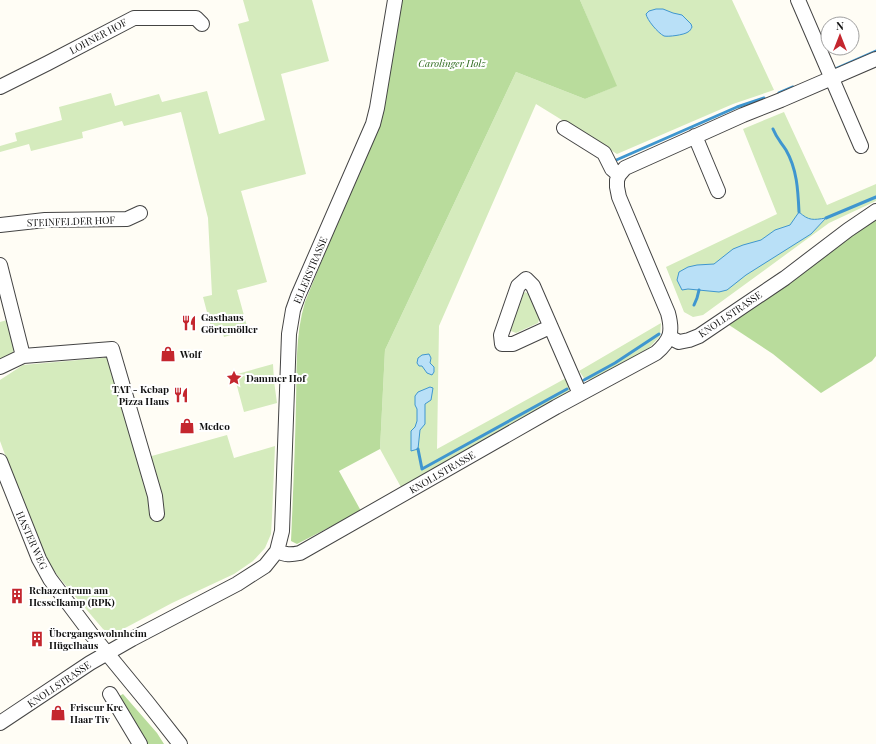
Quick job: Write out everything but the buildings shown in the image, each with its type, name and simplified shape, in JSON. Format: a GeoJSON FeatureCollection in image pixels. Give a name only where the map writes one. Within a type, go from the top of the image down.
{"type":"FeatureCollection","features":[{"type":"Feature","properties":{"kind":"street","name":"ELLERSTRASSE"},"geometry":{"type":"LineString","coordinates":[[277,551],[282,531],[288,354],[293,310],[373,124],[395,0]]}},
{"type":"Feature","properties":{"kind":"street"},"geometry":{"type":"LineString","coordinates":[[798,0],[861,146]]}},
{"type":"Feature","properties":{"kind":"street","name":"LOHNER HOF"},"geometry":{"type":"LineString","coordinates":[[0,87],[134,18],[196,18],[202,24]]}},
{"type":"Feature","properties":{"kind":"street"},"geometry":{"type":"LineString","coordinates":[[669,337],[671,323],[668,313],[623,206],[617,187],[618,175],[625,168],[743,114],[781,100],[876,59]]}},
{"type":"Feature","properties":{"kind":"street"},"geometry":{"type":"LineString","coordinates":[[564,128],[604,153],[612,169],[618,175]]}},
{"type":"Feature","properties":{"kind":"street"},"geometry":{"type":"LineString","coordinates":[[695,136],[718,191]]}},
{"type":"Feature","properties":{"kind":"street","name":"KNOLLSTRASSE"},"geometry":{"type":"LineString","coordinates":[[0,723],[107,653],[237,584],[264,566],[277,551],[291,555],[300,553],[580,394],[656,353],[664,346],[669,337],[679,342],[699,336],[785,278],[839,236],[876,211]]}},
{"type":"Feature","properties":{"kind":"street","name":"STEINFELDER HOF"},"geometry":{"type":"LineString","coordinates":[[0,225],[45,220],[127,219],[140,213]]}},
{"type":"Feature","properties":{"kind":"street"},"geometry":{"type":"LineString","coordinates":[[0,265],[23,356]]}},
{"type":"Feature","properties":{"kind":"street"},"geometry":{"type":"LineString","coordinates":[[550,326],[513,344],[502,344],[501,335],[518,286],[526,279],[533,286],[580,394]]}},
{"type":"Feature","properties":{"kind":"street"},"geometry":{"type":"LineString","coordinates":[[0,366],[23,356],[112,349],[155,496],[157,514]]}},
{"type":"Feature","properties":{"kind":"street","name":"HASTER WEG"},"geometry":{"type":"LineString","coordinates":[[0,462],[39,559],[50,579],[92,635],[180,744]]}},
{"type":"Feature","properties":{"kind":"street"},"geometry":{"type":"LineString","coordinates":[[110,694],[140,744]]}},
{"type":"Feature","properties":{"kind":"green space"},"geometry":{"type":"Polygon","coordinates":[[[243,0],[312,0],[329,61],[281,74],[306,174],[241,191],[267,282],[237,290],[248,330],[224,337],[222,329],[212,331],[203,297],[212,295],[208,218],[181,112],[124,126],[122,121],[82,132],[83,138],[31,151],[29,144],[0,152],[0,146],[17,141],[15,133],[62,120],[59,107],[111,93],[115,106],[159,94],[162,102],[207,91],[219,134],[265,120],[238,24],[249,21],[243,0]]]}},
{"type":"Feature","properties":{"kind":"green space","name":"Carolinger Holz"},"geometry":{"type":"Polygon","coordinates":[[[401,0],[580,0],[617,86],[585,99],[516,72],[385,350],[380,449],[339,471],[361,511],[297,544],[291,541],[297,353],[302,314],[305,302],[381,115],[401,0]]]}},
{"type":"Feature","properties":{"kind":"green space"},"geometry":{"type":"Polygon","coordinates":[[[580,0],[732,0],[774,90],[733,104],[617,154],[536,104],[439,326],[437,449],[568,377],[571,384],[568,394],[402,489],[380,449],[385,350],[516,72],[585,99],[616,86],[580,0]]]}},
{"type":"Feature","properties":{"kind":"green space"},"geometry":{"type":"Polygon","coordinates":[[[784,112],[827,205],[876,184],[876,201],[829,223],[703,315],[693,317],[684,312],[666,267],[777,214],[743,129],[784,112]]]}},
{"type":"Feature","properties":{"kind":"green space"},"geometry":{"type":"Polygon","coordinates":[[[876,215],[876,356],[872,361],[821,393],[773,354],[726,323],[876,215]]]}},
{"type":"Feature","properties":{"kind":"green space"},"geometry":{"type":"Polygon","coordinates":[[[525,292],[531,295],[540,316],[538,323],[516,333],[511,331],[509,326],[520,296],[525,292]]]}},
{"type":"Feature","properties":{"kind":"green space"},"geometry":{"type":"Polygon","coordinates":[[[11,319],[17,344],[12,354],[0,360],[0,322],[11,319]]]}},
{"type":"Feature","properties":{"kind":"green space"},"geometry":{"type":"Polygon","coordinates":[[[661,323],[660,336],[649,348],[591,381],[584,378],[579,371],[661,323]]]}},
{"type":"Feature","properties":{"kind":"green space"},"geometry":{"type":"Polygon","coordinates":[[[112,357],[141,459],[227,435],[234,458],[275,446],[271,534],[265,548],[253,561],[234,574],[172,603],[112,635],[103,629],[57,575],[45,556],[33,531],[0,441],[0,380],[23,365],[112,357]]]}},
{"type":"Feature","properties":{"kind":"green space"},"geometry":{"type":"Polygon","coordinates":[[[273,364],[277,403],[244,412],[234,375],[273,364]]]}},
{"type":"Feature","properties":{"kind":"green space"},"geometry":{"type":"Polygon","coordinates":[[[123,694],[157,733],[164,744],[144,744],[114,699],[123,694]]]}},
{"type":"Feature","properties":{"kind":"water"},"geometry":{"type":"Polygon","coordinates":[[[663,9],[682,15],[692,27],[689,32],[683,34],[664,36],[648,20],[646,14],[649,11],[663,9]]]}},
{"type":"Feature","properties":{"kind":"water"},"geometry":{"type":"Polygon","coordinates":[[[799,212],[811,219],[826,218],[811,234],[746,275],[727,290],[719,292],[688,289],[682,290],[677,280],[679,272],[688,267],[714,264],[733,249],[761,240],[775,230],[790,225],[799,212]]]}},
{"type":"Feature","properties":{"kind":"water"},"geometry":{"type":"Polygon","coordinates":[[[429,354],[431,358],[430,363],[434,367],[434,372],[432,375],[427,373],[422,366],[419,366],[417,363],[418,358],[422,355],[429,354]]]}},
{"type":"Feature","properties":{"kind":"water"},"geometry":{"type":"Polygon","coordinates":[[[430,387],[433,388],[431,400],[425,404],[425,424],[420,430],[418,449],[411,451],[411,431],[415,427],[417,421],[415,396],[418,392],[430,387]]]}},
{"type":"Feature","properties":{"kind":"waterway"},"geometry":{"type":"LineString","coordinates":[[835,69],[876,51]]}},
{"type":"Feature","properties":{"kind":"waterway"},"geometry":{"type":"LineString","coordinates":[[779,93],[793,87]]}},
{"type":"Feature","properties":{"kind":"waterway"},"geometry":{"type":"LineString","coordinates":[[614,161],[737,107],[764,98]]}},
{"type":"Feature","properties":{"kind":"waterway"},"geometry":{"type":"LineString","coordinates":[[773,129],[790,157],[793,165],[799,212]]}},
{"type":"Feature","properties":{"kind":"waterway"},"geometry":{"type":"LineString","coordinates":[[826,218],[876,197]]}},
{"type":"Feature","properties":{"kind":"waterway"},"geometry":{"type":"LineString","coordinates":[[694,305],[699,290]]}},
{"type":"Feature","properties":{"kind":"waterway"},"geometry":{"type":"LineString","coordinates":[[584,380],[615,363],[659,334]]}},
{"type":"Feature","properties":{"kind":"waterway"},"geometry":{"type":"LineString","coordinates":[[418,449],[422,469],[567,389]]}},
{"type":"Feature","properties":{"kind":"place","name":"Gasthaus Görtemöller"},"geometry":{"type":"Point","coordinates":[189,323]}},
{"type":"Feature","properties":{"kind":"place","name":"Wolf"},"geometry":{"type":"Point","coordinates":[168,354]}},
{"type":"Feature","properties":{"kind":"place","name":"Dammer Hof"},"geometry":{"type":"Point","coordinates":[234,378]}},
{"type":"Feature","properties":{"kind":"place","name":"TAT - Kebap Pizza Haus"},"geometry":{"type":"Point","coordinates":[181,395]}},
{"type":"Feature","properties":{"kind":"place","name":"Medeo"},"geometry":{"type":"Point","coordinates":[187,426]}},
{"type":"Feature","properties":{"kind":"place","name":"Rehazentrum am Hesselkamp (RPK)"},"geometry":{"type":"Point","coordinates":[17,596]}},
{"type":"Feature","properties":{"kind":"place","name":"Übergangswohnheim Hügelhaus"},"geometry":{"type":"Point","coordinates":[37,639]}},
{"type":"Feature","properties":{"kind":"place","name":"Friseur Kre Haar Tiv"},"geometry":{"type":"Point","coordinates":[58,713]}}]}
